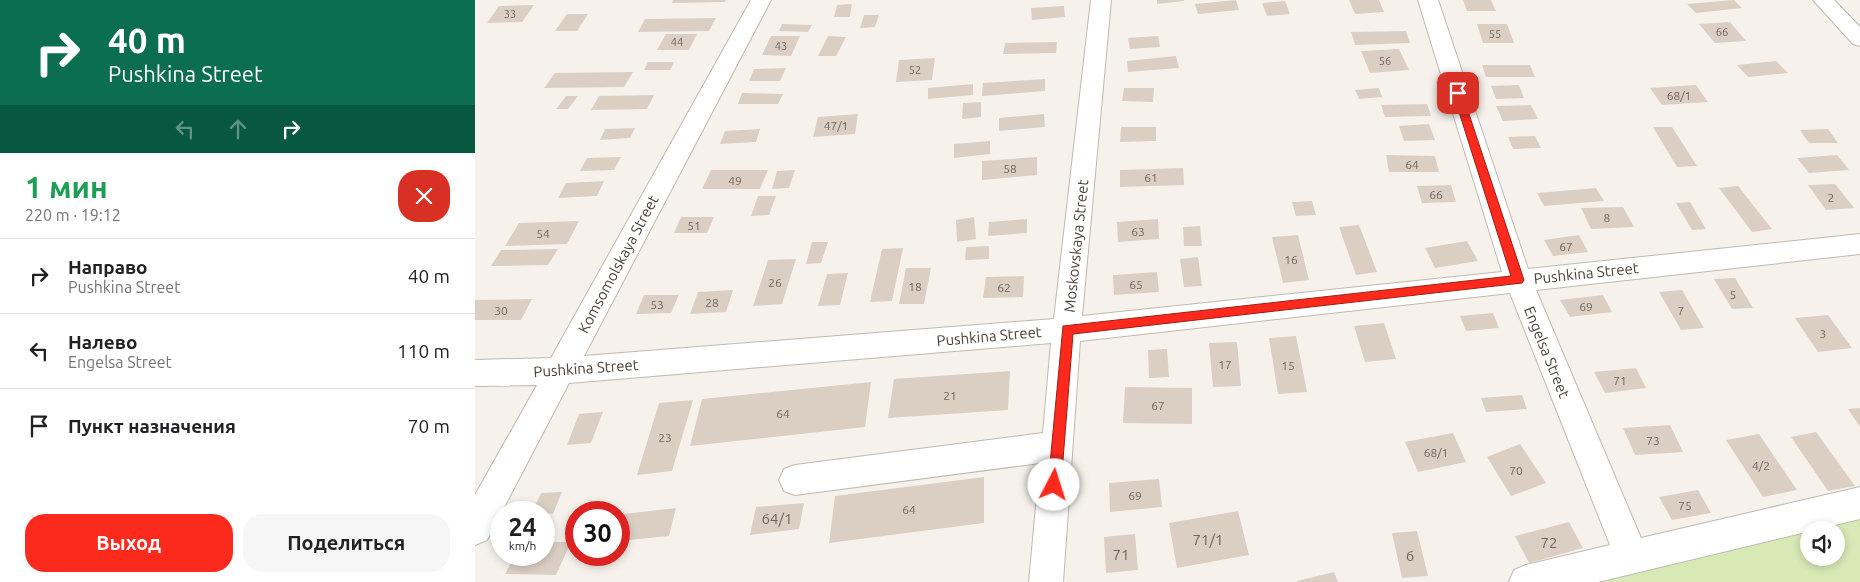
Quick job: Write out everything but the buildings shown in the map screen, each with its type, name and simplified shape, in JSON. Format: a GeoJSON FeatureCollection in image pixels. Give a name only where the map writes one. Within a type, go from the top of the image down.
{"type":"FeatureCollection","features":[{"type":"Feature","properties":{"kind":"street","name":"Komsomolskaya Street"},"geometry":{"type":"LineString","coordinates":[[475,528],[761,0]]}},
{"type":"Feature","properties":{"kind":"street","name":"Moskovskaya Street"},"geometry":{"type":"LineString","coordinates":[[1046,582],[1067,330],[1101,0]]}},
{"type":"Feature","properties":{"kind":"street","name":"Engelsa Street"},"geometry":{"type":"LineString","coordinates":[[1428,0],[1518,280],[1632,557]]}},
{"type":"Feature","properties":{"kind":"street"},"geometry":{"type":"LineString","coordinates":[[1823,0],[1860,39]]}},
{"type":"Feature","properties":{"kind":"street","name":"Pushkina Street"},"geometry":{"type":"LineString","coordinates":[[475,373],[560,371],[1067,330],[1860,244]]}},
{"type":"Feature","properties":{"kind":"street"},"geometry":{"type":"LineString","coordinates":[[795,480],[1057,446]]}},
{"type":"Feature","properties":{"kind":"street"},"geometry":{"type":"LineString","coordinates":[[1526,582],[1860,503]]}},
{"type":"Feature","properties":{"kind":"green space"},"geometry":{"type":"Polygon","coordinates":[[[1860,519],[1860,582],[1595,582],[1800,533],[1800,566],[1845,566],[1845,523],[1860,519]]]}},
{"type":"Feature","properties":{"kind":"route"},"geometry":{"type":"LineString","coordinates":[[1054,485],[1067,330],[1518,280],[1458,93]]}}]}
